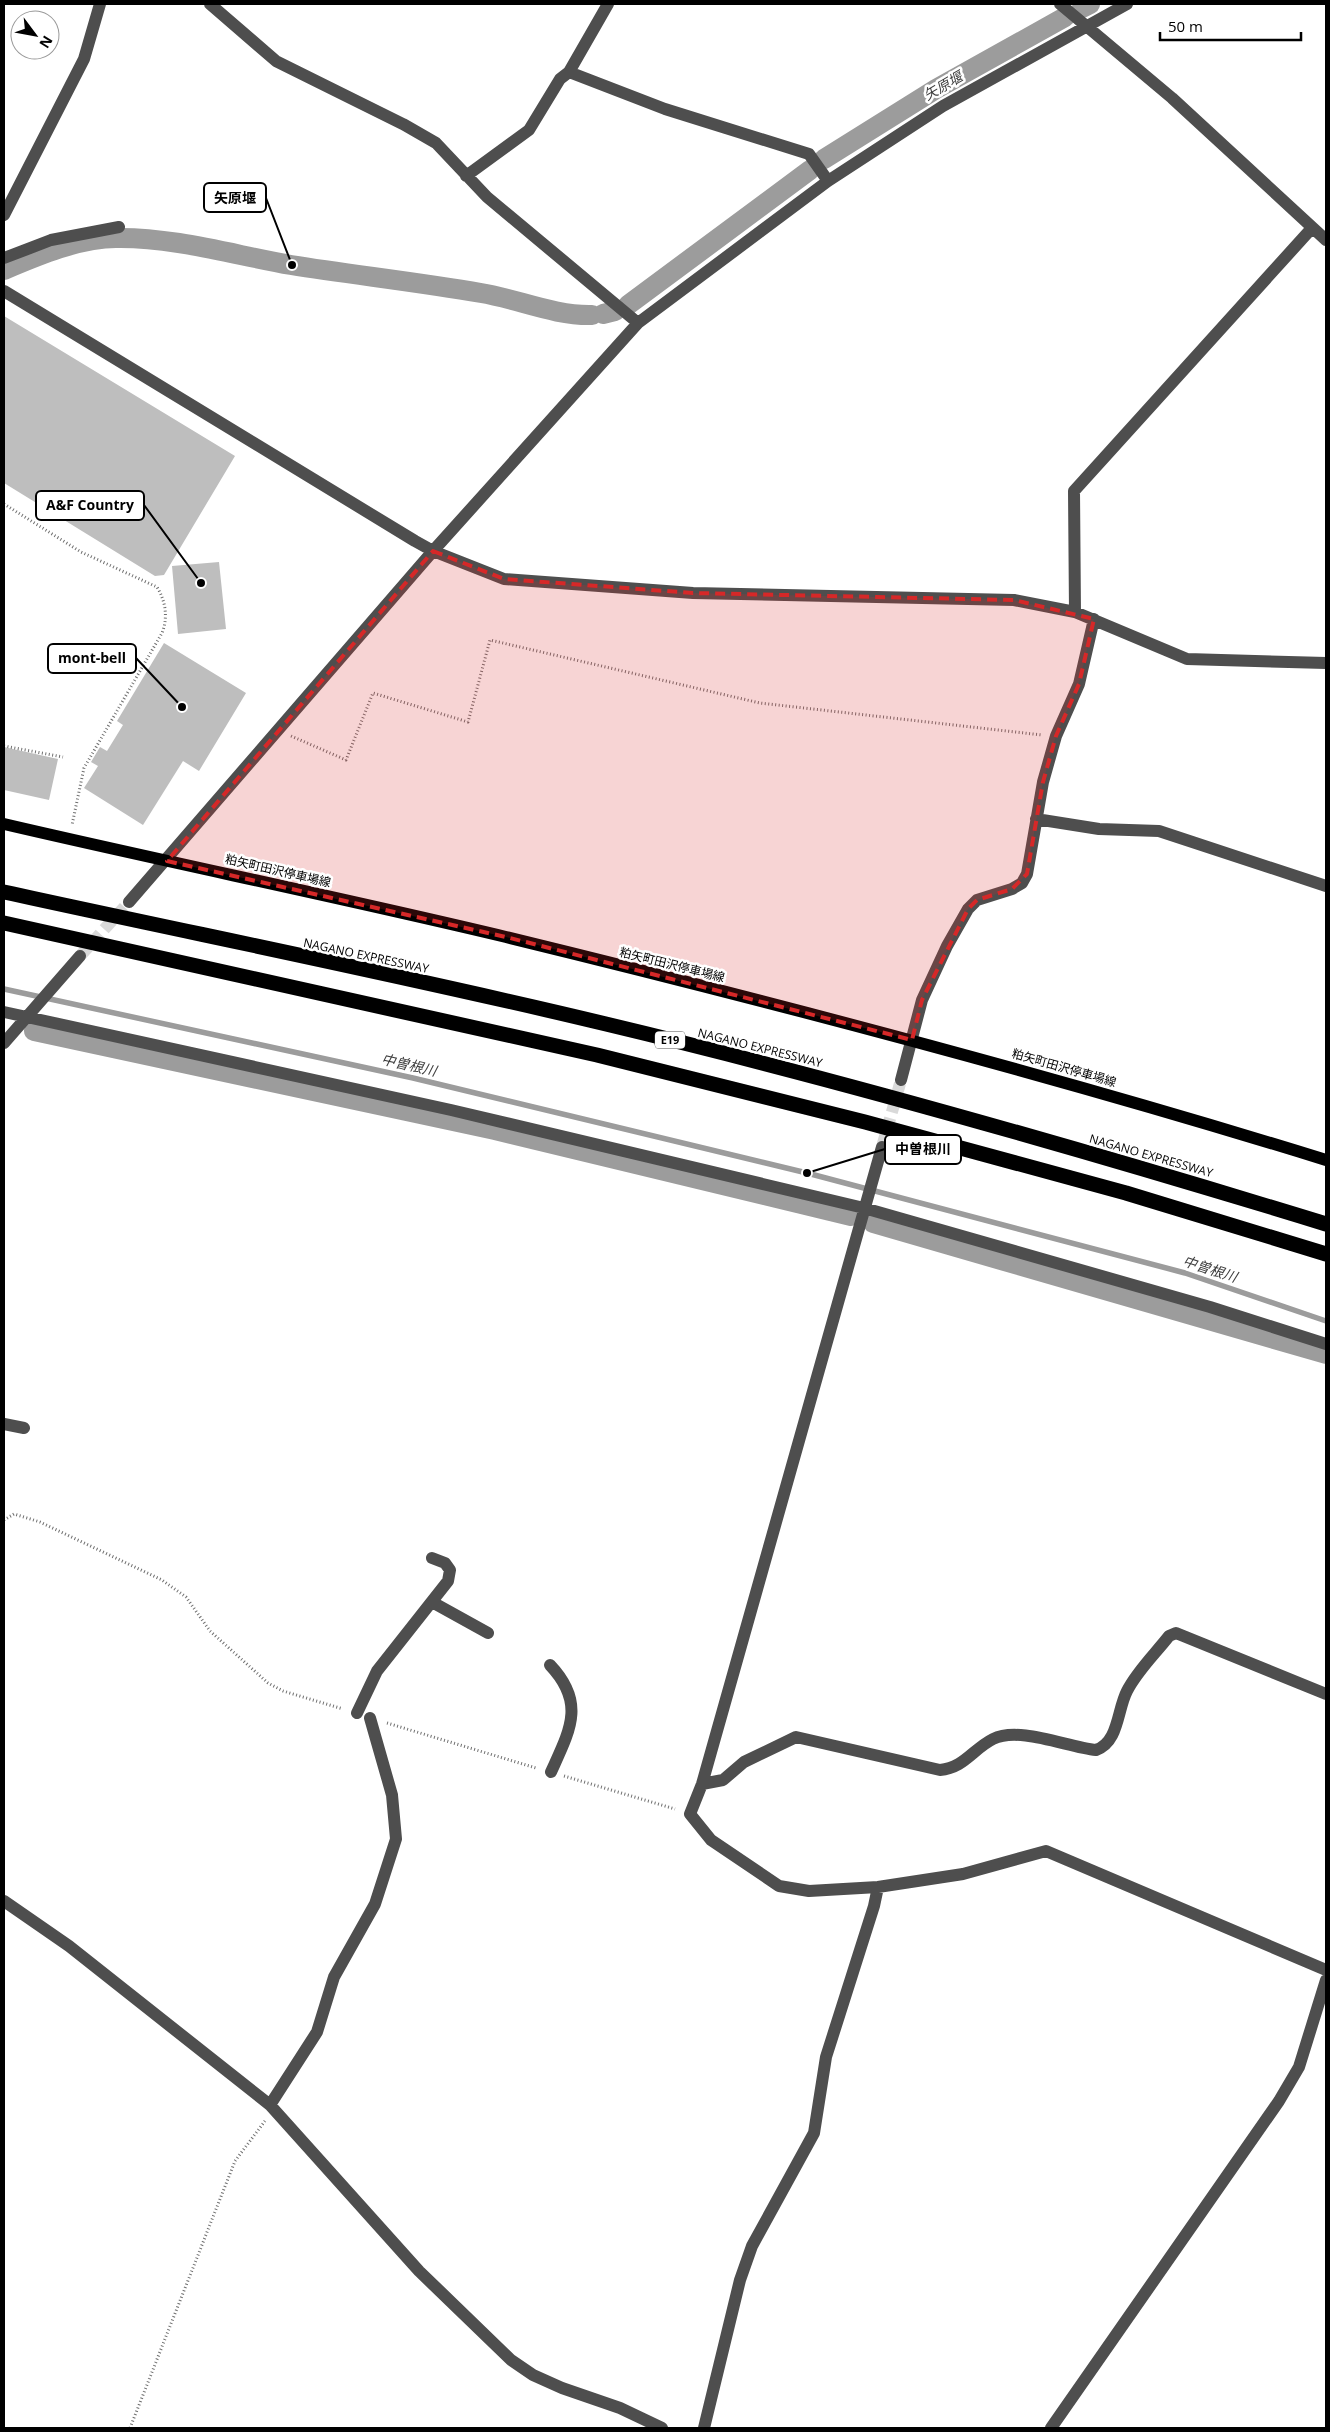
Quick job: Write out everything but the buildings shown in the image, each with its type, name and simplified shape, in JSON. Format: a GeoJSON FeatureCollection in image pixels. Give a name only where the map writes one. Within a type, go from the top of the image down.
{"type":"FeatureCollection","features":[{"type":"Feature","properties":{"kind":"highway","name":"NAGANO EXPRESSWAY"},"geometry":{"type":"LineString","coordinates":[[4,892],[606,1024],[873,1092],[1134,1166],[1326,1224]]}},
{"type":"Feature","properties":{"kind":"highway"},"geometry":{"type":"LineString","coordinates":[[4,923],[597,1055],[856,1120],[1126,1193],[1326,1254]]}},
{"type":"Feature","properties":{"kind":"main road","name":"粕矢町田沢停車場線"},"geometry":{"type":"LineString","coordinates":[[4,824],[506,938],[912,1040],[1106,1094],[1326,1160]]}},
{"type":"Feature","properties":{"kind":"street"},"geometry":{"type":"LineString","coordinates":[[4,215],[84,59],[100,4]]}},
{"type":"Feature","properties":{"kind":"street"},"geometry":{"type":"LineString","coordinates":[[210,4],[276,61],[403,124],[436,143],[487,197],[638,323]]}},
{"type":"Feature","properties":{"kind":"street"},"geometry":{"type":"LineString","coordinates":[[466,176],[529,130],[560,79],[569,72],[608,4]]}},
{"type":"Feature","properties":{"kind":"street"},"geometry":{"type":"LineString","coordinates":[[1060,4],[1086,28],[1172,98],[1326,240]]}},
{"type":"Feature","properties":{"kind":"street"},"geometry":{"type":"LineString","coordinates":[[129,902],[433,551],[638,323],[828,181],[944,106],[1127,4]]}},
{"type":"Feature","properties":{"kind":"street"},"geometry":{"type":"LineString","coordinates":[[569,72],[665,109],[809,154],[828,181]]}},
{"type":"Feature","properties":{"kind":"street"},"geometry":{"type":"LineString","coordinates":[[4,258],[51,240],[119,227]]}},
{"type":"Feature","properties":{"kind":"street"},"geometry":{"type":"LineString","coordinates":[[1075,612],[1074,492],[1312,228]]}},
{"type":"Feature","properties":{"kind":"street"},"geometry":{"type":"LineString","coordinates":[[4,291],[433,551],[504,578],[693,593],[1014,600],[1075,612],[1188,659],[1326,663]]}},
{"type":"Feature","properties":{"kind":"street"},"geometry":{"type":"LineString","coordinates":[[901,1080],[922,1000],[947,946],[968,908],[977,900],[1012,889],[1022,883],[1027,874],[1043,782],[1056,736],[1079,684],[1094,619]]}},
{"type":"Feature","properties":{"kind":"street"},"geometry":{"type":"LineString","coordinates":[[1036,819],[1099,829],[1159,831],[1326,886]]}},
{"type":"Feature","properties":{"kind":"street"},"geometry":{"type":"LineString","coordinates":[[4,1043],[80,956]]}},
{"type":"Feature","properties":{"kind":"street"},"geometry":{"type":"LineString","coordinates":[[4,1012],[451,1110],[864,1208],[1210,1307],[1326,1344]]}},
{"type":"Feature","properties":{"kind":"street"},"geometry":{"type":"LineString","coordinates":[[882,1147],[702,1784],[690,1814],[711,1840],[780,1886],[809,1891],[878,1887],[963,1874],[1046,1851],[1326,1970]]}},
{"type":"Feature","properties":{"kind":"street"},"geometry":{"type":"LineString","coordinates":[[4,1424],[24,1428]]}},
{"type":"Feature","properties":{"kind":"street"},"geometry":{"type":"LineString","coordinates":[[357,1713],[377,1671],[448,1582],[450,1570],[445,1563],[432,1558]]}},
{"type":"Feature","properties":{"kind":"street"},"geometry":{"type":"LineString","coordinates":[[432,1602],[488,1633]]}},
{"type":"Feature","properties":{"kind":"street"},"geometry":{"type":"LineString","coordinates":[[702,1784],[723,1780],[744,1762],[796,1737],[940,1770],[960,1765],[993,1740],[1016,1734],[1096,1750],[1101,1749],[1112,1737],[1126,1693],[1132,1683],[1169,1636],[1176,1633],[1326,1694]]}},
{"type":"Feature","properties":{"kind":"street"},"geometry":{"type":"LineString","coordinates":[[550,1665],[560,1676],[570,1693],[572,1714],[566,1738],[551,1772]]}},
{"type":"Feature","properties":{"kind":"street"},"geometry":{"type":"LineString","coordinates":[[273,2107],[317,2032],[334,1976],[375,1904],[396,1839],[392,1796],[370,1718]]}},
{"type":"Feature","properties":{"kind":"street"},"geometry":{"type":"LineString","coordinates":[[704,2428],[740,2280],[752,2246],[814,2133],[826,2058],[874,1906],[878,1887]]}},
{"type":"Feature","properties":{"kind":"street"},"geometry":{"type":"LineString","coordinates":[[4,1901],[69,1946],[273,2107],[419,2271],[512,2360],[533,2375],[562,2388],[620,2408],[662,2428]]}},
{"type":"Feature","properties":{"kind":"street"},"geometry":{"type":"LineString","coordinates":[[1052,2428],[1279,2101],[1299,2067],[1326,1980]]}},
{"type":"Feature","properties":{"kind":"path"},"geometry":{"type":"LineString","coordinates":[[4,504],[81,552],[157,587],[163,597],[167,622],[84,768],[72,826]]}},
{"type":"Feature","properties":{"kind":"path"},"geometry":{"type":"LineString","coordinates":[[278,732],[346,760],[373,693],[468,722],[490,640],[760,703],[1056,736]]}},
{"type":"Feature","properties":{"kind":"path"},"geometry":{"type":"LineString","coordinates":[[4,746],[63,757]]}},
{"type":"Feature","properties":{"kind":"path"},"geometry":{"type":"LineString","coordinates":[[4,1520],[14,1514],[40,1522],[162,1580],[186,1597],[210,1630],[268,1683],[282,1691],[357,1713]]}},
{"type":"Feature","properties":{"kind":"path"},"geometry":{"type":"LineString","coordinates":[[370,1718],[690,1814]]}},
{"type":"Feature","properties":{"kind":"path"},"geometry":{"type":"LineString","coordinates":[[130,2428],[235,2161],[273,2107]]}},
{"type":"Feature","properties":{"kind":"highlighted area"},"geometry":{"type":"Polygon","coordinates":[[[433,551],[504,579],[693,593],[1014,600],[1094,619],[1079,684],[1056,736],[1043,782],[1027,874],[1012,889],[977,900],[968,909],[922,1000],[912,1040],[506,937],[167,861],[433,551]]]}},
{"type":"Feature","properties":{"kind":"waterway","name":"矢原堰"},"geometry":{"type":"LineString","coordinates":[[1082,8],[1090,4]]}},
{"type":"Feature","properties":{"kind":"waterway","name":"矢原堰"},"geometry":{"type":"LineString","coordinates":[[824,159],[936,89],[1065,17]]}},
{"type":"Feature","properties":{"kind":"waterway","name":"矢原堰"},"geometry":{"type":"LineString","coordinates":[[628,305],[810,170]]}},
{"type":"Feature","properties":{"kind":"waterway","name":"矢原堰"},"geometry":{"type":"LineString","coordinates":[[4,270],[73,244],[102,239],[138,238],[182,243],[291,265],[434,285],[495,296],[564,313],[592,315]]}},
{"type":"Feature","properties":{"kind":"waterway","name":"矢原堰"},"geometry":{"type":"LineString","coordinates":[[603,314],[615,311]]}},
{"type":"Feature","properties":{"kind":"waterway","name":"中曽根川"},"geometry":{"type":"LineString","coordinates":[[4,989],[413,1078],[807,1173],[1185,1273],[1326,1321]]}},
{"type":"Feature","properties":{"kind":"waterway"},"geometry":{"type":"LineString","coordinates":[[34,1031],[495,1130],[851,1216]]}},
{"type":"Feature","properties":{"kind":"waterway"},"geometry":{"type":"LineString","coordinates":[[873,1223],[1326,1354]]}},
{"type":"Feature","properties":{"kind":"tunnel"},"geometry":{"type":"LineString","coordinates":[[80,956],[129,902]]}},
{"type":"Feature","properties":{"kind":"tunnel"},"geometry":{"type":"LineString","coordinates":[[882,1147],[901,1080]]}},
{"type":"Feature","properties":{"kind":"place","name":"矢原堰"},"geometry":{"type":"Point","coordinates":[292,265]}},
{"type":"Feature","properties":{"kind":"place","name":"A&F Country"},"geometry":{"type":"Point","coordinates":[201,583]}},
{"type":"Feature","properties":{"kind":"place","name":"mont-bell"},"geometry":{"type":"Point","coordinates":[182,707]}},
{"type":"Feature","properties":{"kind":"place","name":"中曽根川"},"geometry":{"type":"Point","coordinates":[807,1173]}}]}
